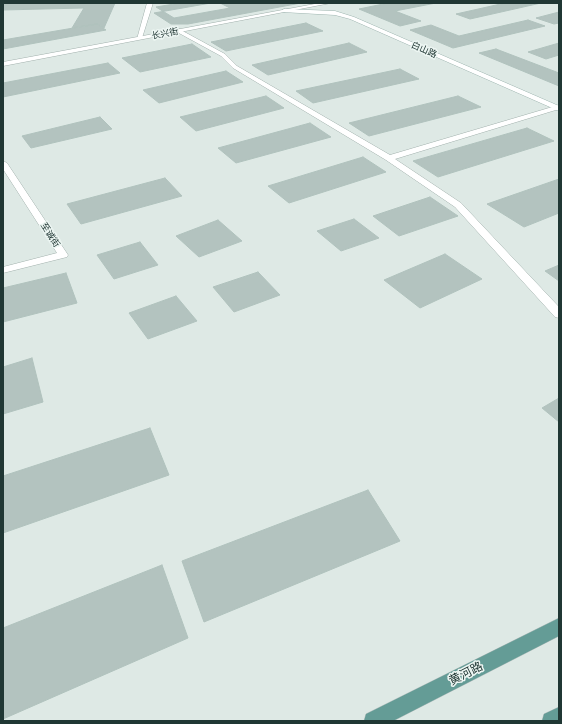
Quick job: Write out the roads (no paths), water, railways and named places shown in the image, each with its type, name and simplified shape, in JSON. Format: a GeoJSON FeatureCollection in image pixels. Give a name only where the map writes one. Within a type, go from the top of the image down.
{"type":"FeatureCollection","features":[{"type":"Feature","properties":{"kind":"main road","name":"黄河路"},"geometry":{"type":"LineString","coordinates":[[373,721],[559,627]]}},
{"type":"Feature","properties":{"kind":"main road"},"geometry":{"type":"LineString","coordinates":[[551,721],[559,716]]}},
{"type":"Feature","properties":{"kind":"street"},"geometry":{"type":"LineString","coordinates":[[139,38],[150,4],[157,3]]}},
{"type":"Feature","properties":{"kind":"street","name":"长兴街"},"geometry":{"type":"LineString","coordinates":[[3,64],[328,3]]}},
{"type":"Feature","properties":{"kind":"street","name":"白山路"},"geometry":{"type":"LineString","coordinates":[[284,11],[335,13],[352,18],[558,108]]}},
{"type":"Feature","properties":{"kind":"street"},"geometry":{"type":"LineString","coordinates":[[179,31],[223,55],[235,67],[389,158],[458,205],[559,314]]}},
{"type":"Feature","properties":{"kind":"street"},"geometry":{"type":"LineString","coordinates":[[389,158],[558,108]]}},
{"type":"Feature","properties":{"kind":"street","name":"至诚街"},"geometry":{"type":"LineString","coordinates":[[3,163],[63,255],[3,270]]}}]}
